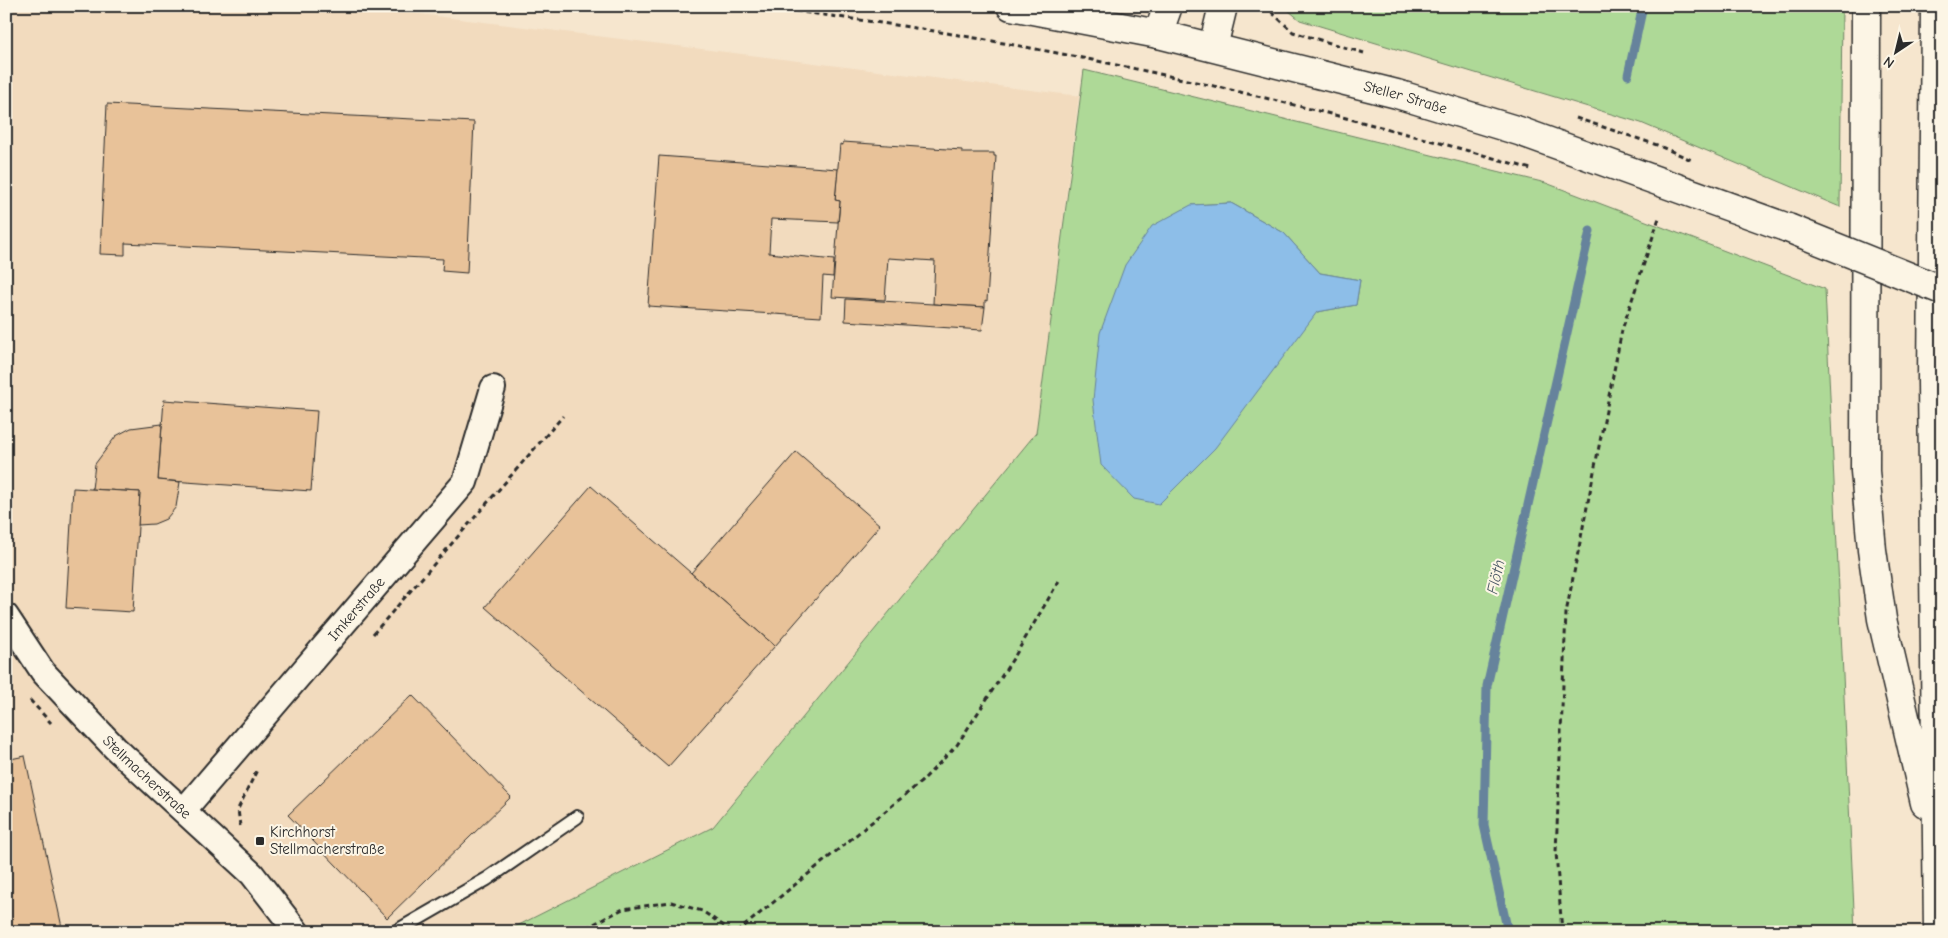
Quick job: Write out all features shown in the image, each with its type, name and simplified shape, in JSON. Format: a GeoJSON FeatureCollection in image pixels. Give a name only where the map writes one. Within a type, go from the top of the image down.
{"type":"FeatureCollection","features":[{"type":"Feature","properties":{"kind":"main road","name":"Steller Straße"},"geometry":{"type":"LineString","coordinates":[[1011,6],[1158,34],[1213,47],[1397,94],[1519,131],[1788,228],[1942,290]]}},
{"type":"Feature","properties":{"kind":"main road"},"geometry":{"type":"LineString","coordinates":[[1158,34],[1168,6]]}},
{"type":"Feature","properties":{"kind":"main road"},"geometry":{"type":"LineString","coordinates":[[1213,47],[1223,6]]}},
{"type":"Feature","properties":{"kind":"main road"},"geometry":{"type":"LineString","coordinates":[[1866,6],[1865,461],[1868,500],[1882,619],[1937,851]]}},
{"type":"Feature","properties":{"kind":"main road"},"geometry":{"type":"LineString","coordinates":[[1935,6],[1932,381],[1938,932]]}},
{"type":"Feature","properties":{"kind":"street","name":"Imkerstraße"},"geometry":{"type":"LineString","coordinates":[[184,810],[465,482],[494,388]]}},
{"type":"Feature","properties":{"kind":"street","name":"Stellmacherstraße"},"geometry":{"type":"LineString","coordinates":[[6,616],[43,672],[116,748],[252,874],[297,932]]}},
{"type":"Feature","properties":{"kind":"lane"},"geometry":{"type":"LineString","coordinates":[[394,932],[487,879],[577,817]]}},
{"type":"Feature","properties":{"kind":"path"},"geometry":{"type":"LineString","coordinates":[[760,6],[963,36],[1164,75],[1436,141],[1541,171]]}},
{"type":"Feature","properties":{"kind":"path"},"geometry":{"type":"LineString","coordinates":[[1650,211],[1668,218]]}},
{"type":"Feature","properties":{"kind":"path"},"geometry":{"type":"LineString","coordinates":[[1562,932],[1556,852],[1566,613],[1622,330],[1660,215]]}},
{"type":"Feature","properties":{"kind":"path"},"geometry":{"type":"LineString","coordinates":[[366,642],[563,416]]}},
{"type":"Feature","properties":{"kind":"path"},"geometry":{"type":"LineString","coordinates":[[737,932],[921,782],[957,744],[1016,654],[1060,579]]}},
{"type":"Feature","properties":{"kind":"path"},"geometry":{"type":"LineString","coordinates":[[240,830],[238,809],[260,764]]}},
{"type":"Feature","properties":{"kind":"path"},"geometry":{"type":"LineString","coordinates":[[578,932],[623,909],[671,902],[702,911],[732,932]]}},
{"type":"Feature","properties":{"kind":"shaded area"},"geometry":{"type":"Polygon","coordinates":[[[6,6],[355,6],[1079,96],[1036,433],[713,827],[505,932],[6,932],[6,6]]]}},
{"type":"Feature","properties":{"kind":"green space"},"geometry":{"type":"Polygon","coordinates":[[[1283,6],[1842,6],[1840,207],[1641,123],[1300,20],[1283,6]]]}},
{"type":"Feature","properties":{"kind":"green space"},"geometry":{"type":"Polygon","coordinates":[[[1084,70],[1546,183],[1825,289],[1855,932],[505,932],[713,827],[1036,433],[1084,70]],[[1231,203],[1191,205],[1317,312],[1356,305],[1360,280],[1320,273],[1284,233],[1231,203]]]}},
{"type":"Feature","properties":{"kind":"water"},"geometry":{"type":"Polygon","coordinates":[[[1231,203],[1284,233],[1320,273],[1360,280],[1356,305],[1317,312],[1215,448],[1159,504],[1134,499],[1101,465],[1093,400],[1100,333],[1125,265],[1152,226],[1191,205],[1231,203]]]}},
{"type":"Feature","properties":{"kind":"building"},"geometry":{"type":"Polygon","coordinates":[[[107,104],[474,122],[467,273],[442,271],[443,259],[125,243],[125,255],[100,254],[107,104]]]}},
{"type":"Feature","properties":{"kind":"building"},"geometry":{"type":"Polygon","coordinates":[[[843,142],[962,150],[962,153],[994,153],[994,156],[996,156],[987,301],[985,300],[985,307],[933,304],[935,261],[888,258],[885,300],[832,297],[840,201],[835,200],[840,144],[843,145],[843,142]]]}},
{"type":"Feature","properties":{"kind":"building"},"geometry":{"type":"Polygon","coordinates":[[[659,156],[838,169],[835,200],[840,201],[838,222],[771,219],[769,253],[834,260],[833,277],[823,276],[821,317],[648,306],[659,156]]]}},
{"type":"Feature","properties":{"kind":"building"},"geometry":{"type":"Polygon","coordinates":[[[846,299],[985,307],[982,330],[845,321],[846,299]]]}},
{"type":"Feature","properties":{"kind":"building"},"geometry":{"type":"Polygon","coordinates":[[[164,400],[317,411],[311,491],[158,480],[164,400]]]}},
{"type":"Feature","properties":{"kind":"building"},"geometry":{"type":"Polygon","coordinates":[[[162,424],[158,480],[180,482],[176,507],[166,519],[154,524],[138,525],[140,492],[92,489],[95,464],[116,436],[131,428],[162,424]]]}},
{"type":"Feature","properties":{"kind":"building"},"geometry":{"type":"Polygon","coordinates":[[[796,452],[880,525],[775,646],[691,573],[796,452]]]}},
{"type":"Feature","properties":{"kind":"building"},"geometry":{"type":"Polygon","coordinates":[[[591,486],[775,646],[668,767],[485,607],[591,486]]]}},
{"type":"Feature","properties":{"kind":"building"},"geometry":{"type":"Polygon","coordinates":[[[73,488],[140,492],[133,612],[66,608],[73,488]]]}},
{"type":"Feature","properties":{"kind":"building"},"geometry":{"type":"Polygon","coordinates":[[[412,695],[511,797],[387,918],[288,815],[412,695]]]}},
{"type":"Feature","properties":{"kind":"building"},"geometry":{"type":"Polygon","coordinates":[[[25,756],[63,932],[6,932],[6,760],[25,756]]]}},
{"type":"Feature","properties":{"kind":"waterway","name":"Flöth"},"geometry":{"type":"LineString","coordinates":[[1628,75],[1643,6]]}},
{"type":"Feature","properties":{"kind":"waterway","name":"Flöth"},"geometry":{"type":"LineString","coordinates":[[1508,932],[1484,825],[1487,686],[1590,231]]}},
{"type":"Feature","properties":{"kind":"place","name":"Kirchhorst Stellmacherstraße"},"geometry":{"type":"Point","coordinates":[260,841]}}]}
